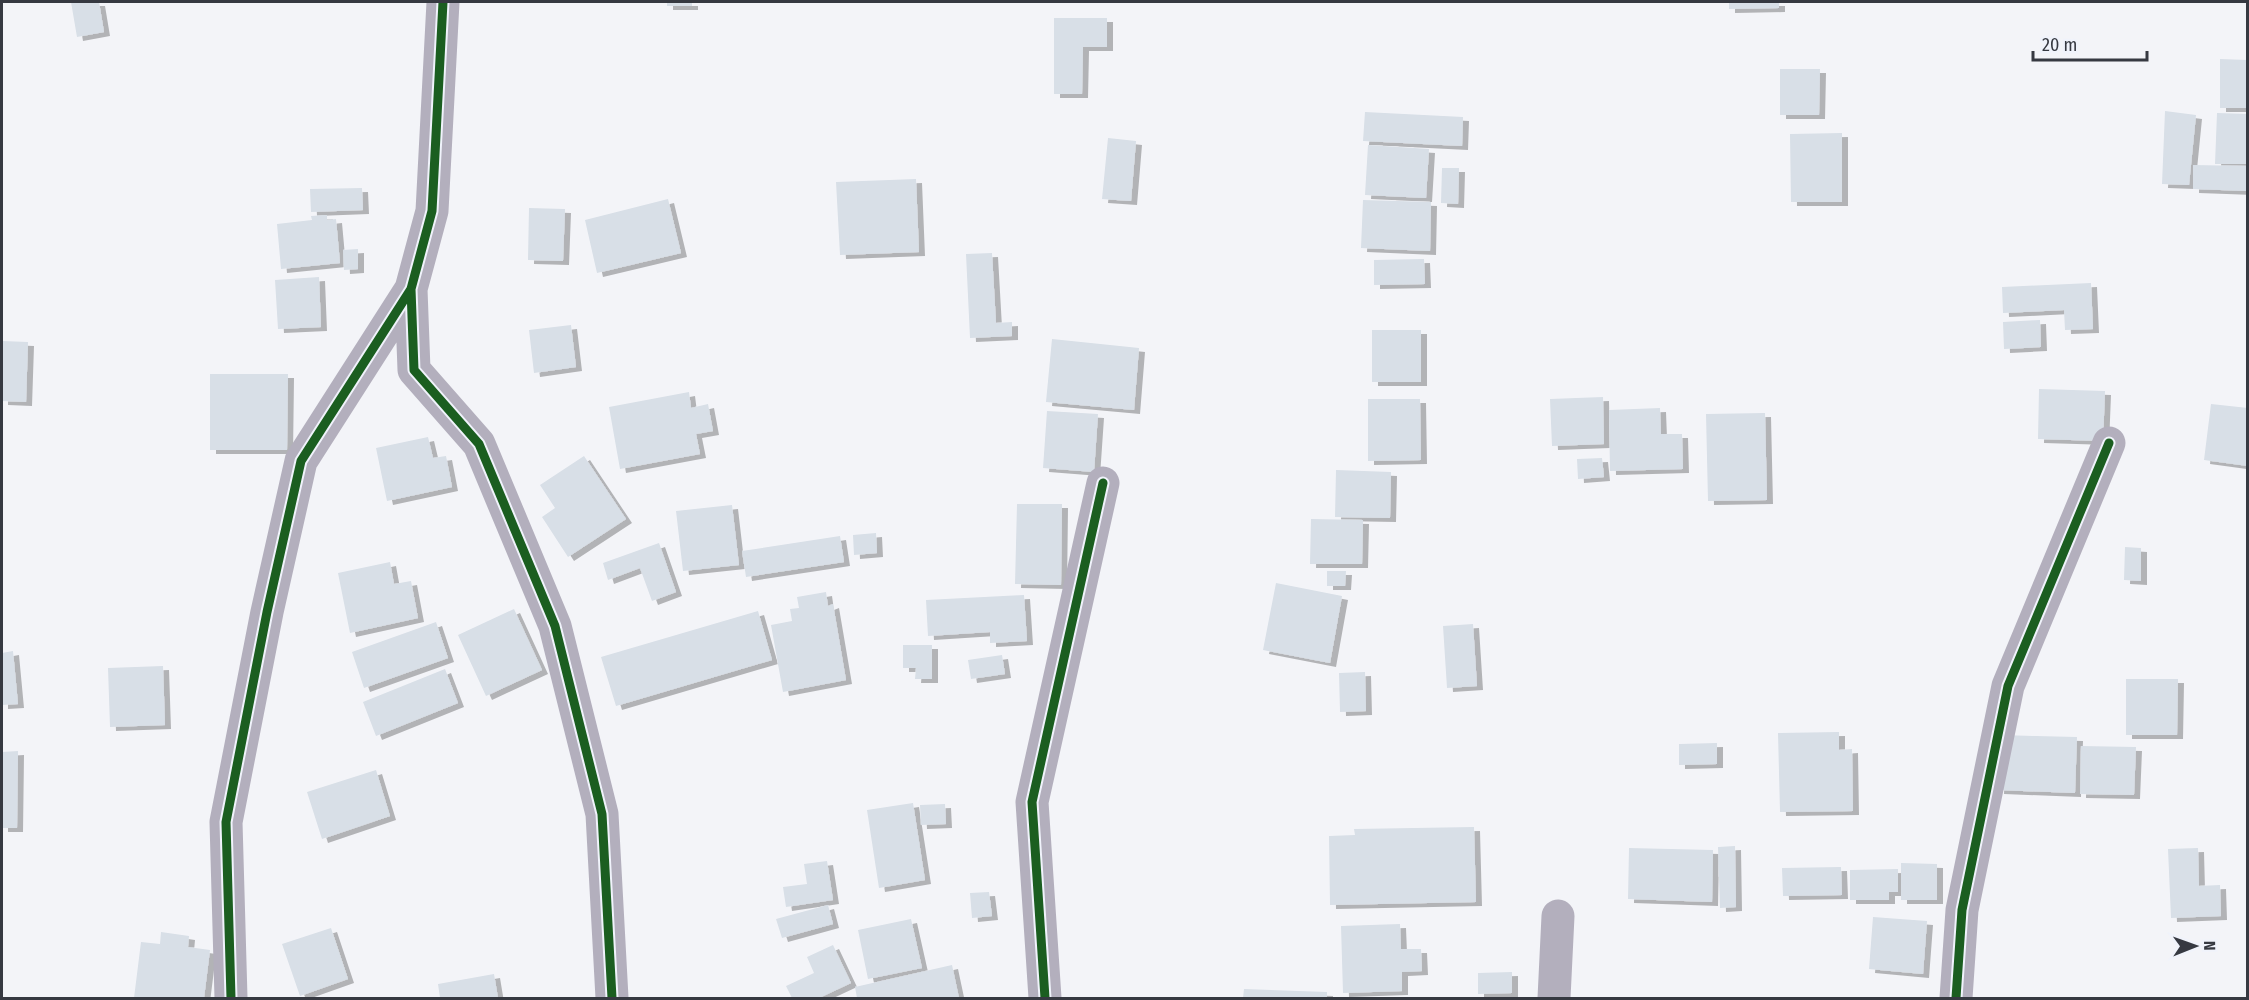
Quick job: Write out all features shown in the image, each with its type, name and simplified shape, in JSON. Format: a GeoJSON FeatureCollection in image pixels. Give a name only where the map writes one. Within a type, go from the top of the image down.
{"type":"FeatureCollection","features":[{"type":"Feature","properties":{"kind":"street"},"geometry":{"type":"LineString","coordinates":[[231,999],[226,822],[267,612],[301,461],[411,289],[432,212],[443,2]]}},
{"type":"Feature","properties":{"kind":"street"},"geometry":{"type":"LineString","coordinates":[[411,289],[414,370],[479,444],[555,626],[603,814],[612,999]]}},
{"type":"Feature","properties":{"kind":"street"},"geometry":{"type":"LineString","coordinates":[[1956,999],[1962,910],[2008,686],[2109,443]]}},
{"type":"Feature","properties":{"kind":"street"},"geometry":{"type":"LineString","coordinates":[[1045,999],[1032,802],[1104,483]]}},
{"type":"Feature","properties":{"kind":"street"},"geometry":{"type":"LineString","coordinates":[[1554,999],[1558,916]]}},
{"type":"Feature","properties":{"kind":"building"},"geometry":{"type":"Polygon","coordinates":[[[71,2],[99,2],[104,32],[77,37],[71,2]]]}},
{"type":"Feature","properties":{"kind":"building"},"geometry":{"type":"Polygon","coordinates":[[[667,2],[692,2],[692,6],[667,6],[667,2]]]}},
{"type":"Feature","properties":{"kind":"building"},"geometry":{"type":"Polygon","coordinates":[[[1729,2],[1779,2],[1779,8],[1729,9],[1729,2]]]}},
{"type":"Feature","properties":{"kind":"building"},"geometry":{"type":"Polygon","coordinates":[[[1054,18],[1107,18],[1107,47],[1083,47],[1082,94],[1054,94],[1054,18]]]}},
{"type":"Feature","properties":{"kind":"building"},"geometry":{"type":"Polygon","coordinates":[[[2220,59],[2248,60],[2248,108],[2220,108],[2220,59]]]}},
{"type":"Feature","properties":{"kind":"building"},"geometry":{"type":"Polygon","coordinates":[[[1780,69],[1820,69],[1819,115],[1780,115],[1780,69]]]}},
{"type":"Feature","properties":{"kind":"building"},"geometry":{"type":"Polygon","coordinates":[[[2165,111],[2196,115],[2189,185],[2162,184],[2165,111]]]}},
{"type":"Feature","properties":{"kind":"building"},"geometry":{"type":"Polygon","coordinates":[[[1365,112],[1463,117],[1462,146],[1363,141],[1365,112]]]}},
{"type":"Feature","properties":{"kind":"building"},"geometry":{"type":"Polygon","coordinates":[[[2217,113],[2248,114],[2248,164],[2215,164],[2217,113]]]}},
{"type":"Feature","properties":{"kind":"building"},"geometry":{"type":"Polygon","coordinates":[[[1842,133],[1842,202],[1791,202],[1790,134],[1842,133]]]}},
{"type":"Feature","properties":{"kind":"building"},"geometry":{"type":"Polygon","coordinates":[[[1108,138],[1136,141],[1131,201],[1102,199],[1108,138]]]}},
{"type":"Feature","properties":{"kind":"building"},"geometry":{"type":"Polygon","coordinates":[[[1368,145],[1429,149],[1426,198],[1365,195],[1368,145]]]}},
{"type":"Feature","properties":{"kind":"building"},"geometry":{"type":"Polygon","coordinates":[[[2193,165],[2248,166],[2248,191],[2193,189],[2193,165]]]}},
{"type":"Feature","properties":{"kind":"building"},"geometry":{"type":"Polygon","coordinates":[[[1442,168],[1459,168],[1458,204],[1441,203],[1442,168]]]}},
{"type":"Feature","properties":{"kind":"building"},"geometry":{"type":"Polygon","coordinates":[[[916,179],[919,252],[840,255],[836,182],[916,179]]]}},
{"type":"Feature","properties":{"kind":"building"},"geometry":{"type":"Polygon","coordinates":[[[362,188],[363,210],[311,212],[310,189],[362,188]]]}},
{"type":"Feature","properties":{"kind":"building"},"geometry":{"type":"Polygon","coordinates":[[[668,199],[681,253],[597,273],[585,220],[668,199]]]}},
{"type":"Feature","properties":{"kind":"building"},"geometry":{"type":"Polygon","coordinates":[[[1363,200],[1431,202],[1430,251],[1361,248],[1363,200]]]}},
{"type":"Feature","properties":{"kind":"building"},"geometry":{"type":"Polygon","coordinates":[[[529,208],[565,209],[563,261],[528,260],[529,208]]]}},
{"type":"Feature","properties":{"kind":"building"},"geometry":{"type":"Polygon","coordinates":[[[327,215],[327,220],[336,219],[340,263],[281,269],[277,224],[312,220],[311,216],[327,215]]]}},
{"type":"Feature","properties":{"kind":"building"},"geometry":{"type":"Polygon","coordinates":[[[358,249],[358,269],[344,270],[343,250],[358,249]]]}},
{"type":"Feature","properties":{"kind":"building"},"geometry":{"type":"Polygon","coordinates":[[[992,253],[996,323],[1012,322],[1012,336],[970,338],[966,254],[992,253]]]}},
{"type":"Feature","properties":{"kind":"building"},"geometry":{"type":"Polygon","coordinates":[[[1424,259],[1425,284],[1374,285],[1374,260],[1424,259]]]}},
{"type":"Feature","properties":{"kind":"building"},"geometry":{"type":"Polygon","coordinates":[[[319,277],[321,327],[278,329],[275,280],[319,277]]]}},
{"type":"Feature","properties":{"kind":"building"},"geometry":{"type":"Polygon","coordinates":[[[2091,283],[2093,329],[2065,330],[2064,310],[2003,313],[2002,287],[2091,283]]]}},
{"type":"Feature","properties":{"kind":"building"},"geometry":{"type":"Polygon","coordinates":[[[2040,320],[2041,347],[2004,349],[2003,322],[2040,320]]]}},
{"type":"Feature","properties":{"kind":"building"},"geometry":{"type":"Polygon","coordinates":[[[571,325],[576,367],[534,373],[529,330],[571,325]]]}},
{"type":"Feature","properties":{"kind":"building"},"geometry":{"type":"Polygon","coordinates":[[[1372,330],[1421,330],[1421,382],[1372,382],[1372,330]]]}},
{"type":"Feature","properties":{"kind":"building"},"geometry":{"type":"Polygon","coordinates":[[[1052,339],[1139,348],[1134,410],[1046,402],[1052,339]]]}},
{"type":"Feature","properties":{"kind":"building"},"geometry":{"type":"Polygon","coordinates":[[[2,341],[28,342],[26,402],[2,401],[2,341]]]}},
{"type":"Feature","properties":{"kind":"building"},"geometry":{"type":"Polygon","coordinates":[[[210,374],[288,374],[287,450],[210,450],[210,374]]]}},
{"type":"Feature","properties":{"kind":"building"},"geometry":{"type":"Polygon","coordinates":[[[2039,389],[2105,391],[2103,441],[2038,439],[2039,389]]]}},
{"type":"Feature","properties":{"kind":"building"},"geometry":{"type":"Polygon","coordinates":[[[689,392],[691,408],[708,404],[713,431],[696,434],[700,454],[620,469],[609,407],[689,392]]]}},
{"type":"Feature","properties":{"kind":"building"},"geometry":{"type":"Polygon","coordinates":[[[1603,397],[1604,444],[1552,446],[1550,399],[1603,397]]]}},
{"type":"Feature","properties":{"kind":"building"},"geometry":{"type":"Polygon","coordinates":[[[1368,399],[1420,399],[1421,460],[1368,461],[1368,399]]]}},
{"type":"Feature","properties":{"kind":"building"},"geometry":{"type":"Polygon","coordinates":[[[2211,404],[2248,408],[2248,466],[2204,460],[2211,404]]]}},
{"type":"Feature","properties":{"kind":"building"},"geometry":{"type":"Polygon","coordinates":[[[1660,408],[1661,434],[1682,434],[1683,469],[1610,471],[1609,410],[1660,408]]]}},
{"type":"Feature","properties":{"kind":"building"},"geometry":{"type":"Polygon","coordinates":[[[1047,411],[1098,414],[1094,472],[1043,468],[1047,411]]]}},
{"type":"Feature","properties":{"kind":"building"},"geometry":{"type":"Polygon","coordinates":[[[1765,413],[1767,500],[1708,501],[1706,414],[1765,413]]]}},
{"type":"Feature","properties":{"kind":"building"},"geometry":{"type":"Polygon","coordinates":[[[428,437],[433,458],[446,456],[452,487],[387,501],[376,448],[428,437]]]}},
{"type":"Feature","properties":{"kind":"building"},"geometry":{"type":"Polygon","coordinates":[[[584,456],[626,519],[568,557],[542,517],[555,508],[540,485],[584,456]]]}},
{"type":"Feature","properties":{"kind":"building"},"geometry":{"type":"Polygon","coordinates":[[[1602,458],[1604,477],[1578,479],[1577,459],[1602,458]]]}},
{"type":"Feature","properties":{"kind":"building"},"geometry":{"type":"Polygon","coordinates":[[[1336,470],[1391,472],[1390,518],[1335,517],[1336,470]]]}},
{"type":"Feature","properties":{"kind":"building"},"geometry":{"type":"Polygon","coordinates":[[[1017,504],[1062,504],[1061,585],[1015,584],[1017,504]]]}},
{"type":"Feature","properties":{"kind":"building"},"geometry":{"type":"Polygon","coordinates":[[[732,505],[739,565],[683,571],[676,511],[732,505]]]}},
{"type":"Feature","properties":{"kind":"building"},"geometry":{"type":"Polygon","coordinates":[[[1311,519],[1363,520],[1362,564],[1310,564],[1311,519]]]}},
{"type":"Feature","properties":{"kind":"building"},"geometry":{"type":"Polygon","coordinates":[[[876,533],[877,553],[854,555],[853,535],[876,533]]]}},
{"type":"Feature","properties":{"kind":"building"},"geometry":{"type":"Polygon","coordinates":[[[840,536],[844,562],[746,577],[742,551],[840,536]]]}},
{"type":"Feature","properties":{"kind":"building"},"geometry":{"type":"Polygon","coordinates":[[[659,543],[676,592],[652,601],[640,568],[608,580],[603,563],[659,543]]]}},
{"type":"Feature","properties":{"kind":"building"},"geometry":{"type":"Polygon","coordinates":[[[2125,547],[2141,548],[2141,581],[2124,580],[2125,547]]]}},
{"type":"Feature","properties":{"kind":"building"},"geometry":{"type":"Polygon","coordinates":[[[390,562],[394,584],[411,581],[418,618],[350,633],[338,573],[390,562]]]}},
{"type":"Feature","properties":{"kind":"building"},"geometry":{"type":"Polygon","coordinates":[[[1327,571],[1346,571],[1345,586],[1327,586],[1327,571]]]}},
{"type":"Feature","properties":{"kind":"building"},"geometry":{"type":"Polygon","coordinates":[[[1276,583],[1342,596],[1330,663],[1263,650],[1276,583]]]}},
{"type":"Feature","properties":{"kind":"building"},"geometry":{"type":"Polygon","coordinates":[[[826,592],[828,606],[833,604],[846,680],[783,692],[771,625],[792,621],[790,609],[799,608],[797,597],[826,592]]]}},
{"type":"Feature","properties":{"kind":"building"},"geometry":{"type":"Polygon","coordinates":[[[1024,595],[1027,641],[990,643],[990,632],[928,636],[926,600],[1024,595]]]}},
{"type":"Feature","properties":{"kind":"building"},"geometry":{"type":"Polygon","coordinates":[[[514,609],[542,670],[486,696],[458,635],[514,609]]]}},
{"type":"Feature","properties":{"kind":"building"},"geometry":{"type":"Polygon","coordinates":[[[758,611],[772,660],[616,706],[601,657],[758,611]]]}},
{"type":"Feature","properties":{"kind":"building"},"geometry":{"type":"Polygon","coordinates":[[[436,622],[448,658],[364,688],[352,652],[436,622]]]}},
{"type":"Feature","properties":{"kind":"building"},"geometry":{"type":"Polygon","coordinates":[[[1473,624],[1477,686],[1447,688],[1443,626],[1473,624]]]}},
{"type":"Feature","properties":{"kind":"building"},"geometry":{"type":"Polygon","coordinates":[[[903,645],[932,645],[932,679],[915,679],[916,668],[903,668],[903,645]]]}},
{"type":"Feature","properties":{"kind":"building"},"geometry":{"type":"Polygon","coordinates":[[[13,651],[18,704],[2,705],[2,653],[13,651]]]}},
{"type":"Feature","properties":{"kind":"building"},"geometry":{"type":"Polygon","coordinates":[[[1002,655],[1005,674],[971,679],[968,660],[1002,655]]]}},
{"type":"Feature","properties":{"kind":"building"},"geometry":{"type":"Polygon","coordinates":[[[163,666],[165,725],[110,727],[108,668],[163,666]]]}},
{"type":"Feature","properties":{"kind":"building"},"geometry":{"type":"Polygon","coordinates":[[[445,669],[458,703],[376,736],[363,702],[445,669]]]}},
{"type":"Feature","properties":{"kind":"building"},"geometry":{"type":"Polygon","coordinates":[[[1365,672],[1366,711],[1340,712],[1339,673],[1365,672]]]}},
{"type":"Feature","properties":{"kind":"building"},"geometry":{"type":"Polygon","coordinates":[[[2126,679],[2178,679],[2177,735],[2126,735],[2126,679]]]}},
{"type":"Feature","properties":{"kind":"building"},"geometry":{"type":"Polygon","coordinates":[[[1839,732],[1839,750],[1852,749],[1853,811],[1780,812],[1778,733],[1839,732]]]}},
{"type":"Feature","properties":{"kind":"building"},"geometry":{"type":"Polygon","coordinates":[[[2000,735],[2077,737],[2075,793],[1998,790],[2000,735]]]}},
{"type":"Feature","properties":{"kind":"building"},"geometry":{"type":"Polygon","coordinates":[[[1717,743],[1717,764],[1679,765],[1679,744],[1717,743]]]}},
{"type":"Feature","properties":{"kind":"building"},"geometry":{"type":"Polygon","coordinates":[[[2081,746],[2136,747],[2134,795],[2080,794],[2081,746]]]}},
{"type":"Feature","properties":{"kind":"building"},"geometry":{"type":"Polygon","coordinates":[[[18,751],[17,828],[2,828],[2,752],[18,751]]]}},
{"type":"Feature","properties":{"kind":"building"},"geometry":{"type":"Polygon","coordinates":[[[376,770],[390,816],[322,839],[307,792],[376,770]]]}},
{"type":"Feature","properties":{"kind":"building"},"geometry":{"type":"Polygon","coordinates":[[[913,803],[925,880],[879,888],[867,810],[913,803]]]}},
{"type":"Feature","properties":{"kind":"building"},"geometry":{"type":"Polygon","coordinates":[[[945,804],[946,824],[921,825],[920,805],[945,804]]]}},
{"type":"Feature","properties":{"kind":"building"},"geometry":{"type":"Polygon","coordinates":[[[1474,827],[1476,902],[1330,905],[1329,836],[1355,835],[1354,829],[1474,827]]]}},
{"type":"Feature","properties":{"kind":"building"},"geometry":{"type":"Polygon","coordinates":[[[1735,846],[1736,907],[1720,908],[1718,847],[1735,846]]]}},
{"type":"Feature","properties":{"kind":"building"},"geometry":{"type":"Polygon","coordinates":[[[1629,848],[1713,850],[1712,902],[1628,899],[1629,848]]]}},
{"type":"Feature","properties":{"kind":"building"},"geometry":{"type":"Polygon","coordinates":[[[2198,848],[2199,886],[2220,885],[2221,916],[2171,918],[2168,849],[2198,848]]]}},
{"type":"Feature","properties":{"kind":"building"},"geometry":{"type":"Polygon","coordinates":[[[827,861],[833,900],[786,907],[783,887],[807,884],[804,864],[827,861]]]}},
{"type":"Feature","properties":{"kind":"building"},"geometry":{"type":"Polygon","coordinates":[[[1901,863],[1937,864],[1937,900],[1901,900],[1901,863]]]}},
{"type":"Feature","properties":{"kind":"building"},"geometry":{"type":"Polygon","coordinates":[[[1841,867],[1842,895],[1783,896],[1782,868],[1841,867]]]}},
{"type":"Feature","properties":{"kind":"building"},"geometry":{"type":"Polygon","coordinates":[[[1898,869],[1898,892],[1889,892],[1889,900],[1850,900],[1850,870],[1898,869]]]}},
{"type":"Feature","properties":{"kind":"building"},"geometry":{"type":"Polygon","coordinates":[[[989,892],[992,916],[972,918],[970,893],[989,892]]]}},
{"type":"Feature","properties":{"kind":"building"},"geometry":{"type":"Polygon","coordinates":[[[828,905],[833,924],[782,938],[776,919],[828,905]]]}},
{"type":"Feature","properties":{"kind":"building"},"geometry":{"type":"Polygon","coordinates":[[[1873,917],[1927,921],[1923,974],[1869,969],[1873,917]]]}},
{"type":"Feature","properties":{"kind":"building"},"geometry":{"type":"Polygon","coordinates":[[[911,919],[922,968],[868,979],[858,930],[911,919]]]}},
{"type":"Feature","properties":{"kind":"building"},"geometry":{"type":"Polygon","coordinates":[[[1400,924],[1401,949],[1421,949],[1422,971],[1402,972],[1402,991],[1343,993],[1341,926],[1400,924]]]}},
{"type":"Feature","properties":{"kind":"building"},"geometry":{"type":"Polygon","coordinates":[[[331,928],[348,979],[300,996],[282,944],[331,928]]]}},
{"type":"Feature","properties":{"kind":"building"},"geometry":{"type":"Polygon","coordinates":[[[161,932],[189,936],[188,947],[210,950],[204,998],[134,998],[141,942],[160,944],[161,932]]]}},
{"type":"Feature","properties":{"kind":"building"},"geometry":{"type":"Polygon","coordinates":[[[833,945],[851,983],[819,998],[792,998],[786,986],[814,973],[807,957],[833,945]]]}},
{"type":"Feature","properties":{"kind":"building"},"geometry":{"type":"Polygon","coordinates":[[[952,965],[959,998],[857,998],[855,987],[952,965]]]}},
{"type":"Feature","properties":{"kind":"building"},"geometry":{"type":"Polygon","coordinates":[[[1512,972],[1512,993],[1478,994],[1478,973],[1512,972]]]}},
{"type":"Feature","properties":{"kind":"building"},"geometry":{"type":"Polygon","coordinates":[[[494,974],[498,998],[440,998],[438,984],[494,974]]]}},
{"type":"Feature","properties":{"kind":"building"},"geometry":{"type":"Polygon","coordinates":[[[1244,989],[1327,992],[1327,998],[1243,998],[1244,989]]]}},
{"type":"Feature","properties":{"kind":"cycle path"},"geometry":{"type":"LineString","coordinates":[[231,998],[226,822],[267,612],[301,461],[411,289],[432,211],[443,2]]}},
{"type":"Feature","properties":{"kind":"cycle path"},"geometry":{"type":"LineString","coordinates":[[411,289],[414,370],[479,444],[555,626],[602,814],[612,998]]}},
{"type":"Feature","properties":{"kind":"cycle path"},"geometry":{"type":"LineString","coordinates":[[1956,998],[1962,910],[2008,686],[2109,443]]}},
{"type":"Feature","properties":{"kind":"cycle path"},"geometry":{"type":"LineString","coordinates":[[1045,998],[1032,802],[1103,483]]}}]}
